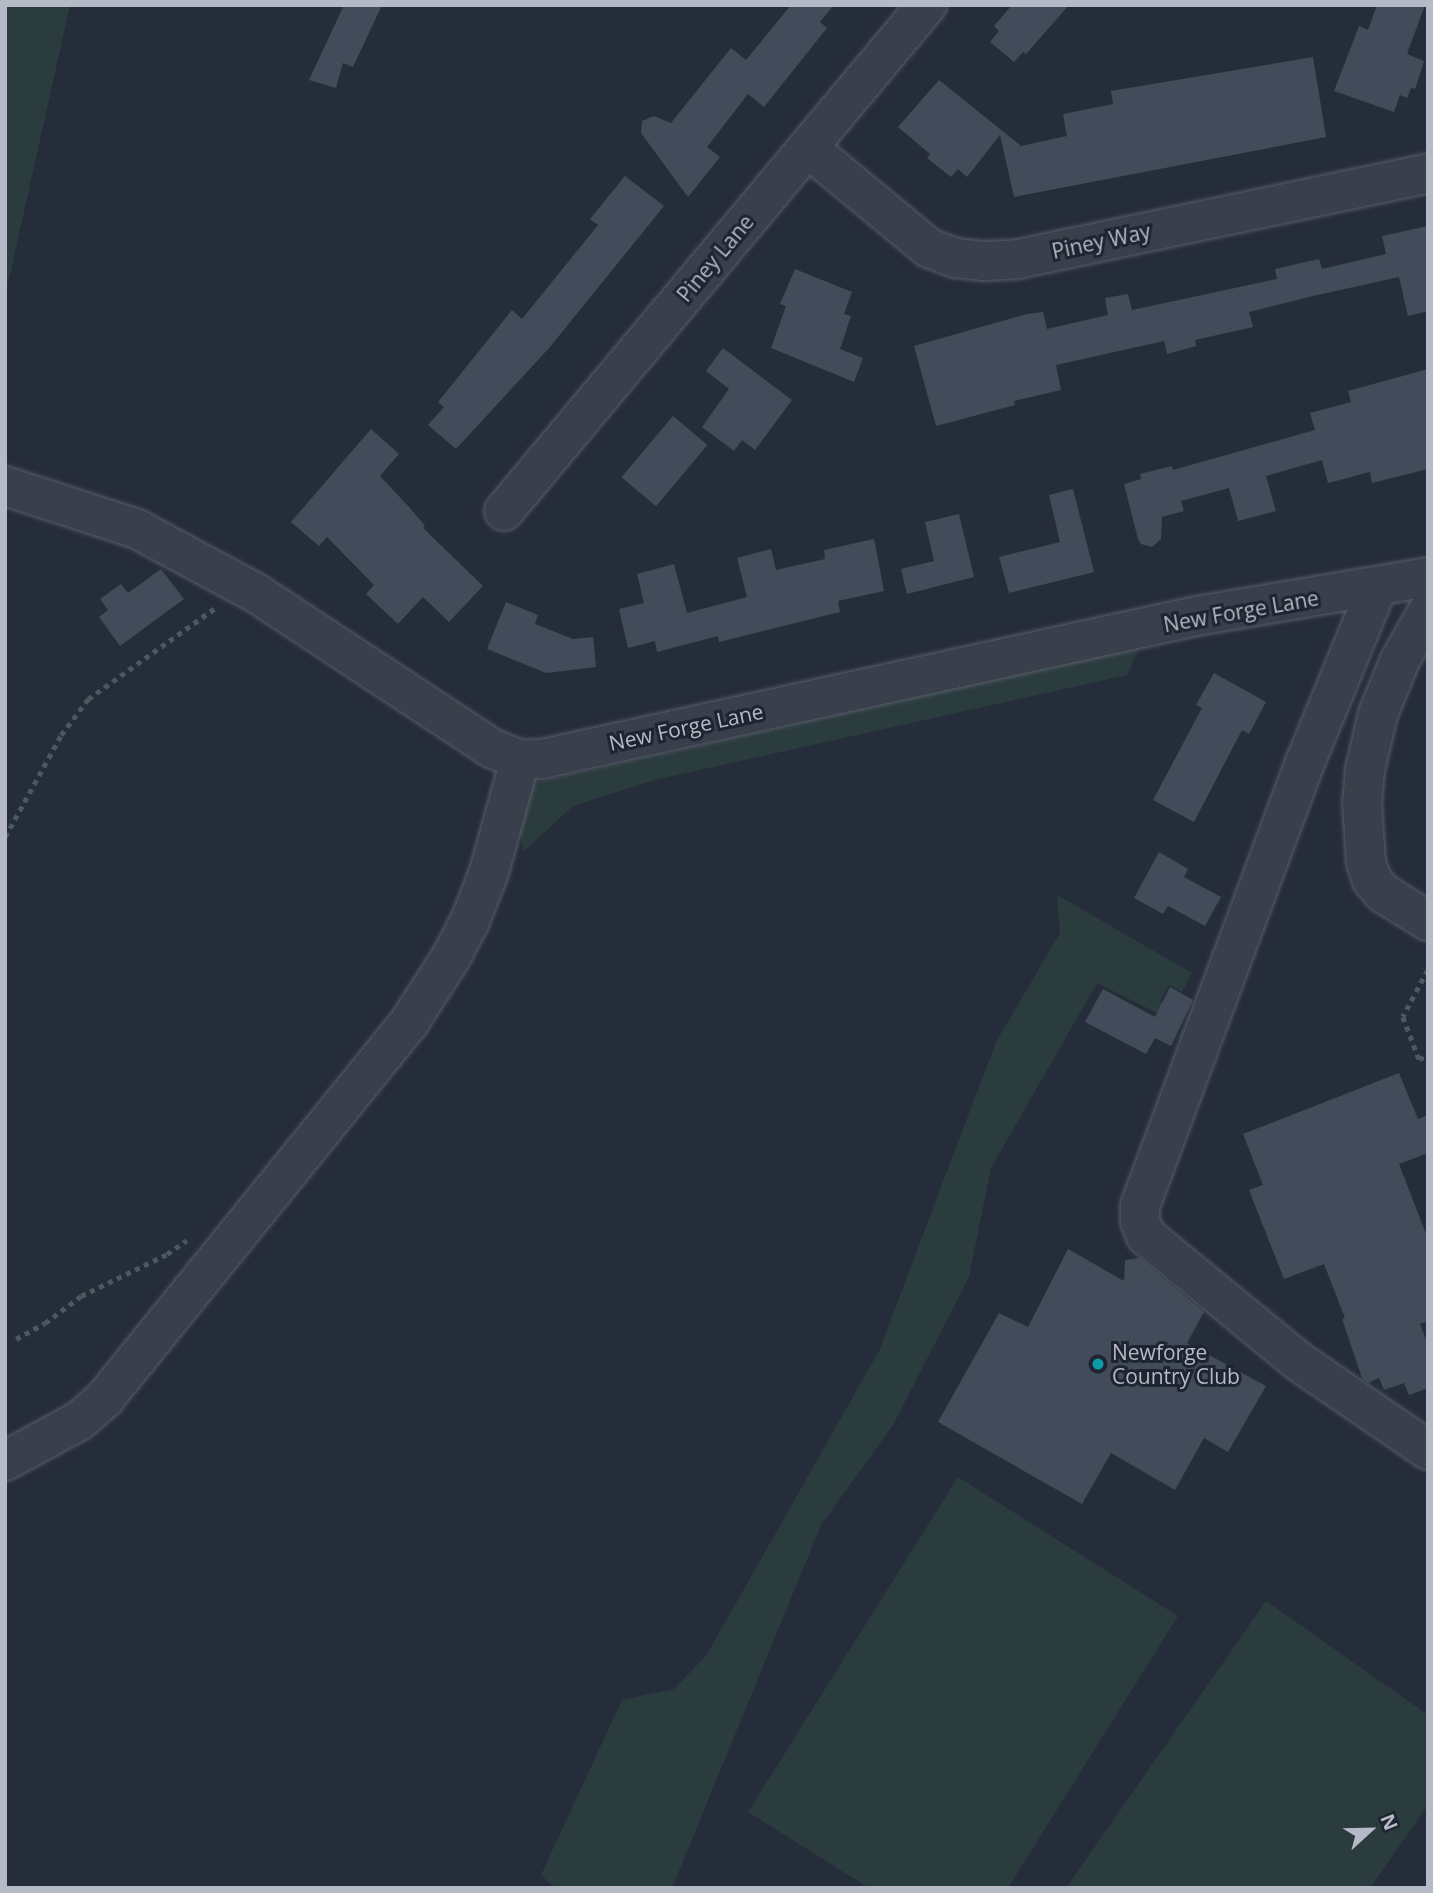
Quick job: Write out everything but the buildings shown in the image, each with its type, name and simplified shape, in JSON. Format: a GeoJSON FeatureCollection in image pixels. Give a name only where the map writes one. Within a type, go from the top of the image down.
{"type":"FeatureCollection","features":[{"type":"Feature","properties":{"kind":"street","name":"Piney Lane"},"geometry":{"type":"LineString","coordinates":[[504,510],[927,5]]}},
{"type":"Feature","properties":{"kind":"street","name":"Piney Way"},"geometry":{"type":"LineString","coordinates":[[808,148],[929,248],[955,258],[985,261],[1018,259],[1428,173]]}},
{"type":"Feature","properties":{"kind":"street","name":"New Forge Lane"},"geometry":{"type":"LineString","coordinates":[[5,486],[137,529],[244,587],[491,748],[520,760],[542,759],[1196,616],[1377,588],[1428,577]]}},
{"type":"Feature","properties":{"kind":"street"},"geometry":{"type":"LineString","coordinates":[[1377,588],[1304,765],[1140,1206],[1140,1221],[1146,1236],[1298,1361],[1428,1450]]}},
{"type":"Feature","properties":{"kind":"street"},"geometry":{"type":"LineString","coordinates":[[1428,611],[1400,660],[1378,714],[1365,770],[1363,802],[1366,862],[1373,880],[1383,893],[1428,921]]}},
{"type":"Feature","properties":{"kind":"street"},"geometry":{"type":"LineString","coordinates":[[5,1461],[79,1421],[105,1398],[410,1021],[450,959],[470,921],[489,872],[520,760]]}},
{"type":"Feature","properties":{"kind":"path"},"geometry":{"type":"LineString","coordinates":[[5,837],[61,735],[88,699],[244,587]]}},
{"type":"Feature","properties":{"kind":"path"},"geometry":{"type":"LineString","coordinates":[[1428,970],[1403,1017],[1419,1059],[1428,1056]]}},
{"type":"Feature","properties":{"kind":"path"},"geometry":{"type":"LineString","coordinates":[[16,1339],[45,1323],[81,1296],[167,1254],[195,1233]]}},
{"type":"Feature","properties":{"kind":"shaded area"},"geometry":{"type":"Polygon","coordinates":[[[5,5],[70,5],[5,297],[5,5]]]}},
{"type":"Feature","properties":{"kind":"shaded area"},"geometry":{"type":"Polygon","coordinates":[[[1140,647],[1127,675],[655,780],[573,806],[524,851],[517,817],[520,795],[537,782],[1140,647]]]}},
{"type":"Feature","properties":{"kind":"shaded area"},"geometry":{"type":"Polygon","coordinates":[[[1057,895],[1192,973],[1182,992],[1169,985],[1160,1001],[1172,1008],[1167,1018],[1097,983],[991,1168],[969,1277],[893,1425],[821,1525],[672,1888],[555,1888],[541,1875],[622,1700],[674,1689],[706,1656],[879,1351],[996,1042],[1060,933],[1057,895]]]}},
{"type":"Feature","properties":{"kind":"shaded area"},"geometry":{"type":"Polygon","coordinates":[[[958,1477],[1178,1616],[1008,1888],[869,1888],[748,1812],[958,1477]]]}},
{"type":"Feature","properties":{"kind":"shaded area"},"geometry":{"type":"Polygon","coordinates":[[[1266,1601],[1428,1715],[1428,1805],[1370,1888],[1066,1888],[1266,1601]]]}},
{"type":"Feature","properties":{"kind":"place","name":"Newforge Country Club"},"geometry":{"type":"Point","coordinates":[1098,1364]}}]}
